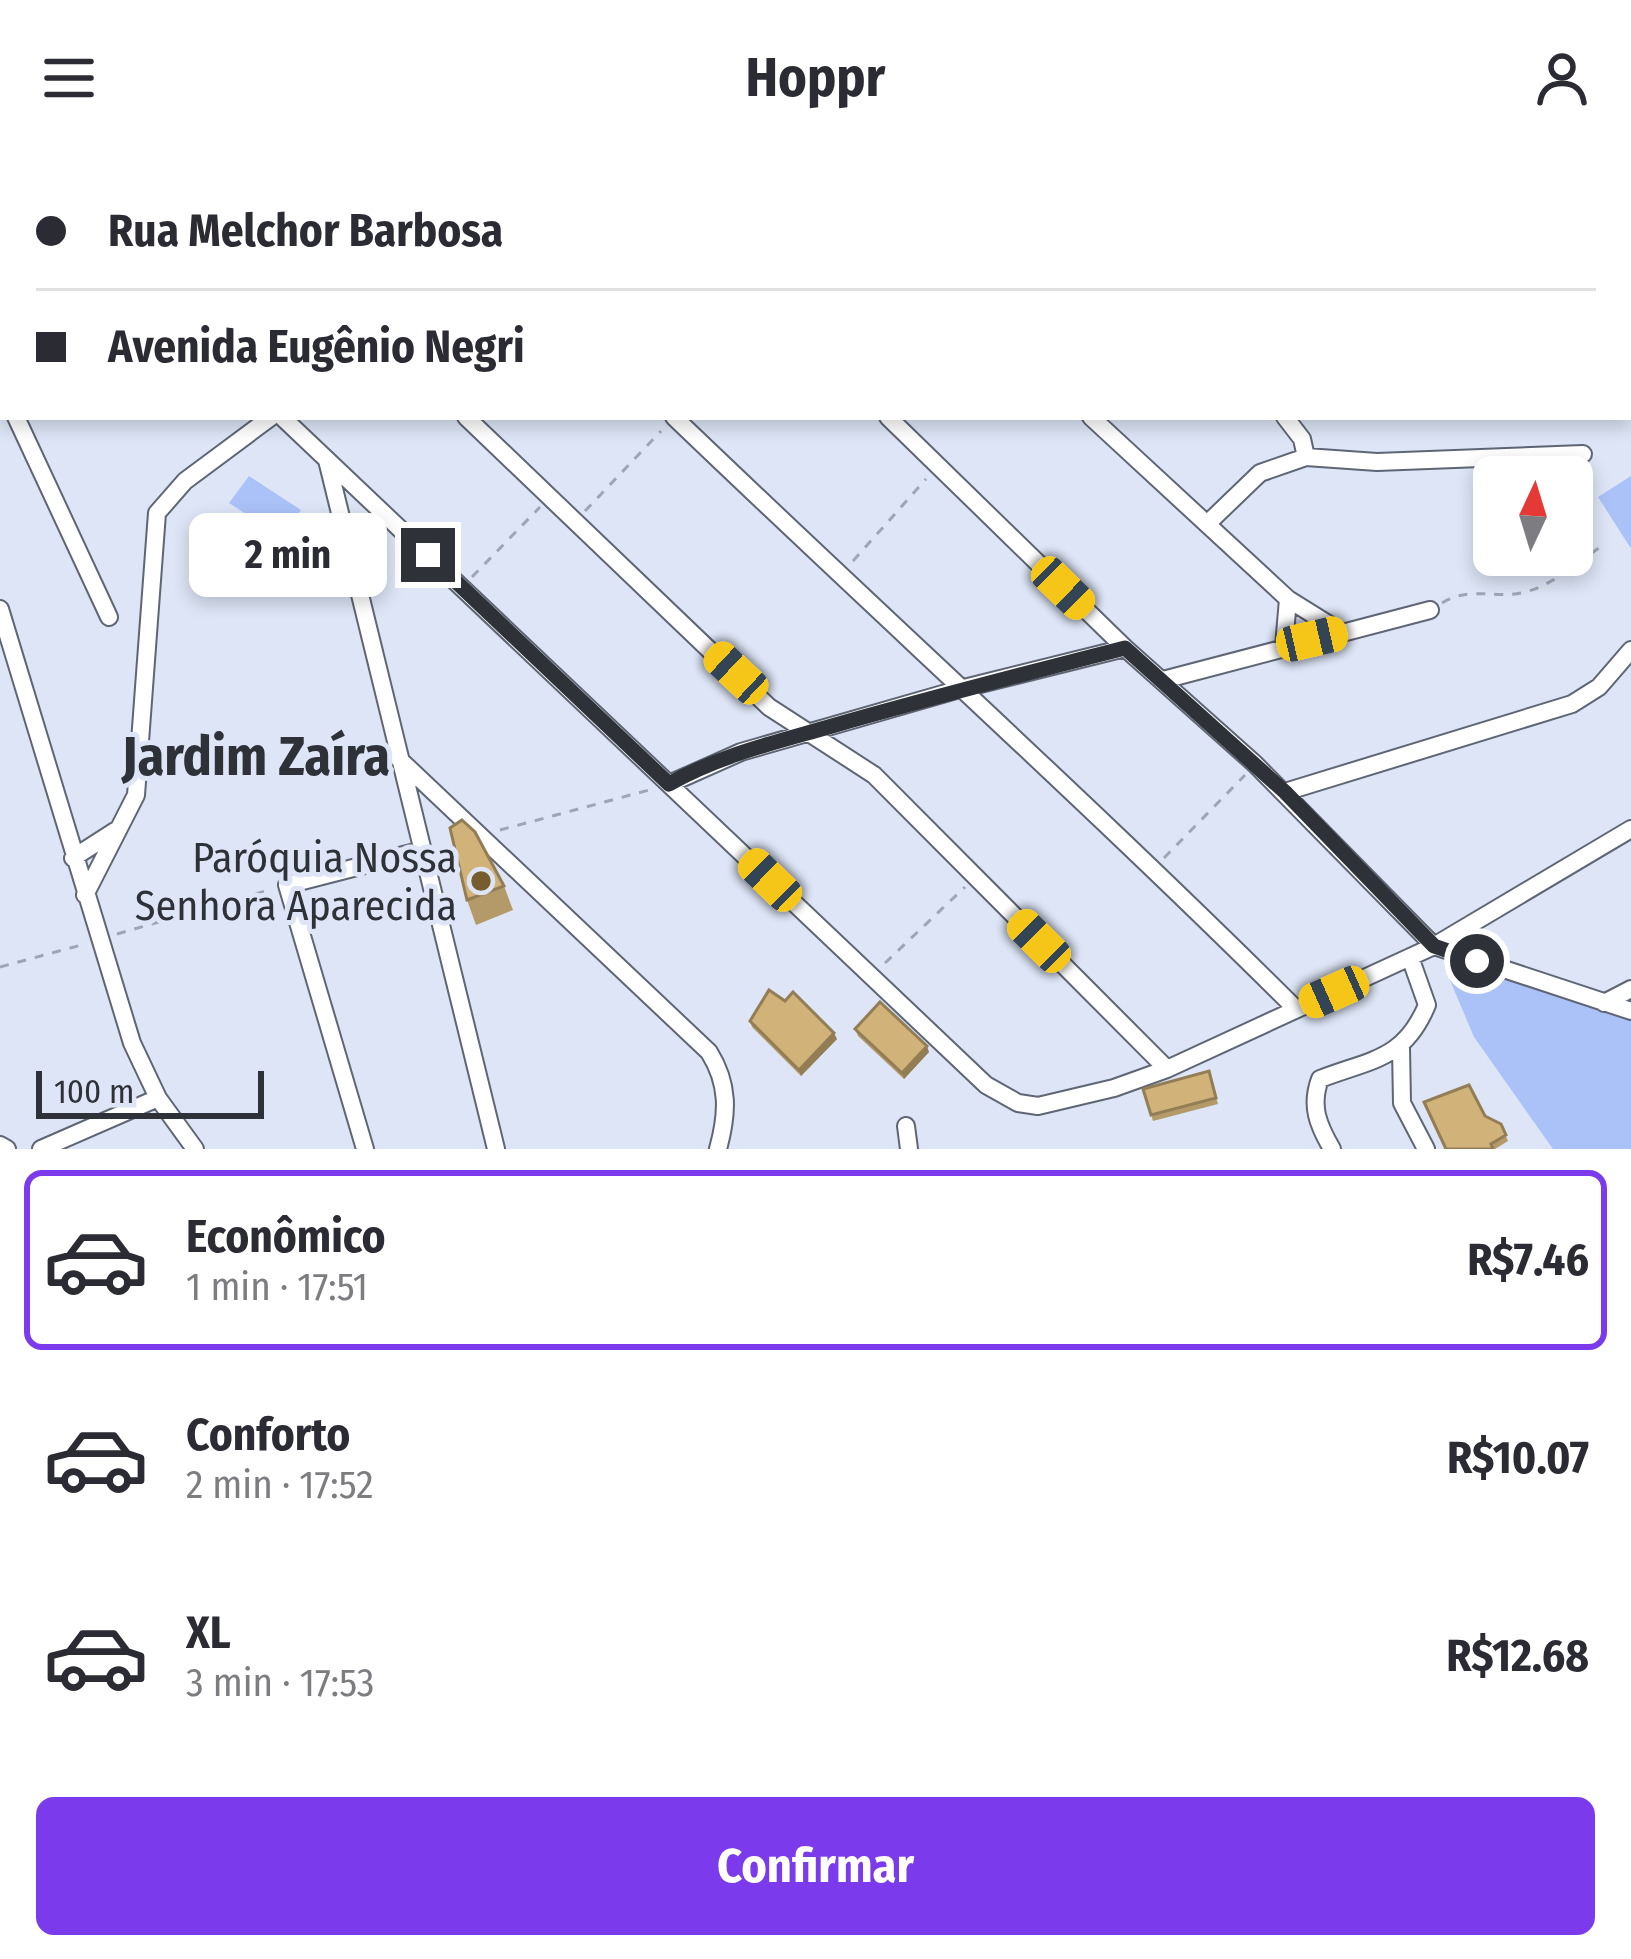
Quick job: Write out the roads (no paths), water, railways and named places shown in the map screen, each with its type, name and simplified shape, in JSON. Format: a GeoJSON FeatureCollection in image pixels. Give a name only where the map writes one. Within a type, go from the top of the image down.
{"type":"FeatureCollection","features":[{"type":"Feature","properties":{"kind":"street"},"geometry":{"type":"LineString","coordinates":[[17,420],[109,617]]}},
{"type":"Feature","properties":{"kind":"street"},"geometry":{"type":"LineString","coordinates":[[85,895],[136,795],[157,513],[185,482],[267,420]]}},
{"type":"Feature","properties":{"kind":"street"},"geometry":{"type":"LineString","coordinates":[[285,420],[986,1085],[1018,1103],[1060,1103],[1167,1069],[1434,946],[1631,829]]}},
{"type":"Feature","properties":{"kind":"street"},"geometry":{"type":"LineString","coordinates":[[469,420],[770,706],[874,775],[1167,1069]]}},
{"type":"Feature","properties":{"kind":"street"},"geometry":{"type":"LineString","coordinates":[[677,420],[1154,868],[1296,1009]]}},
{"type":"Feature","properties":{"kind":"street"},"geometry":{"type":"LineString","coordinates":[[891,420],[1125,648],[1285,792],[1434,946],[1631,1011]]}},
{"type":"Feature","properties":{"kind":"street"},"geometry":{"type":"LineString","coordinates":[[1094,420],[1288,599],[1341,632]]}},
{"type":"Feature","properties":{"kind":"street"},"geometry":{"type":"LineString","coordinates":[[1287,420],[1302,439],[1306,457]]}},
{"type":"Feature","properties":{"kind":"street"},"geometry":{"type":"LineString","coordinates":[[1207,524],[1260,472],[1306,457],[1377,462],[1583,454]]}},
{"type":"Feature","properties":{"kind":"street"},"geometry":{"type":"LineString","coordinates":[[327,459],[496,1149]]}},
{"type":"Feature","properties":{"kind":"street"},"geometry":{"type":"LineString","coordinates":[[1284,646],[1288,599]]}},
{"type":"Feature","properties":{"kind":"street"},"geometry":{"type":"LineString","coordinates":[[0,609],[132,1043],[158,1097],[195,1149]]}},
{"type":"Feature","properties":{"kind":"street"},"geometry":{"type":"LineString","coordinates":[[1162,680],[1430,610]]}},
{"type":"Feature","properties":{"kind":"street"},"geometry":{"type":"LineString","coordinates":[[669,784],[741,752],[1125,648]]}},
{"type":"Feature","properties":{"kind":"street"},"geometry":{"type":"LineString","coordinates":[[1285,792],[1572,704],[1599,687],[1631,650]]}},
{"type":"Feature","properties":{"kind":"street"},"geometry":{"type":"LineString","coordinates":[[398,758],[709,1052],[725,1088],[718,1149]]}},
{"type":"Feature","properties":{"kind":"street"},"geometry":{"type":"LineString","coordinates":[[73,858],[116,831]]}},
{"type":"Feature","properties":{"kind":"street"},"geometry":{"type":"LineString","coordinates":[[365,1149],[287,884],[423,850]]}},
{"type":"Feature","properties":{"kind":"street"},"geometry":{"type":"LineString","coordinates":[[1331,1149],[1316,1119],[1320,1079],[1401,1048],[1418,1027],[1427,1005],[1410,958]]}},
{"type":"Feature","properties":{"kind":"street"},"geometry":{"type":"LineString","coordinates":[[1604,1003],[1631,989]]}},
{"type":"Feature","properties":{"kind":"street"},"geometry":{"type":"LineString","coordinates":[[1401,1048],[1402,1103],[1426,1149]]}},
{"type":"Feature","properties":{"kind":"street"},"geometry":{"type":"LineString","coordinates":[[41,1149],[158,1097]]}},
{"type":"Feature","properties":{"kind":"street"},"geometry":{"type":"LineString","coordinates":[[906,1126],[909,1149]]}},
{"type":"Feature","properties":{"kind":"place","name":"Paróquia Nossa Senhora Aparecida"},"geometry":{"type":"Point","coordinates":[481,881]}},
{"type":"Feature","properties":{"kind":"district","name":"Jardim Zaíra"},"geometry":{"type":"Point","coordinates":[256,756]}}]}
